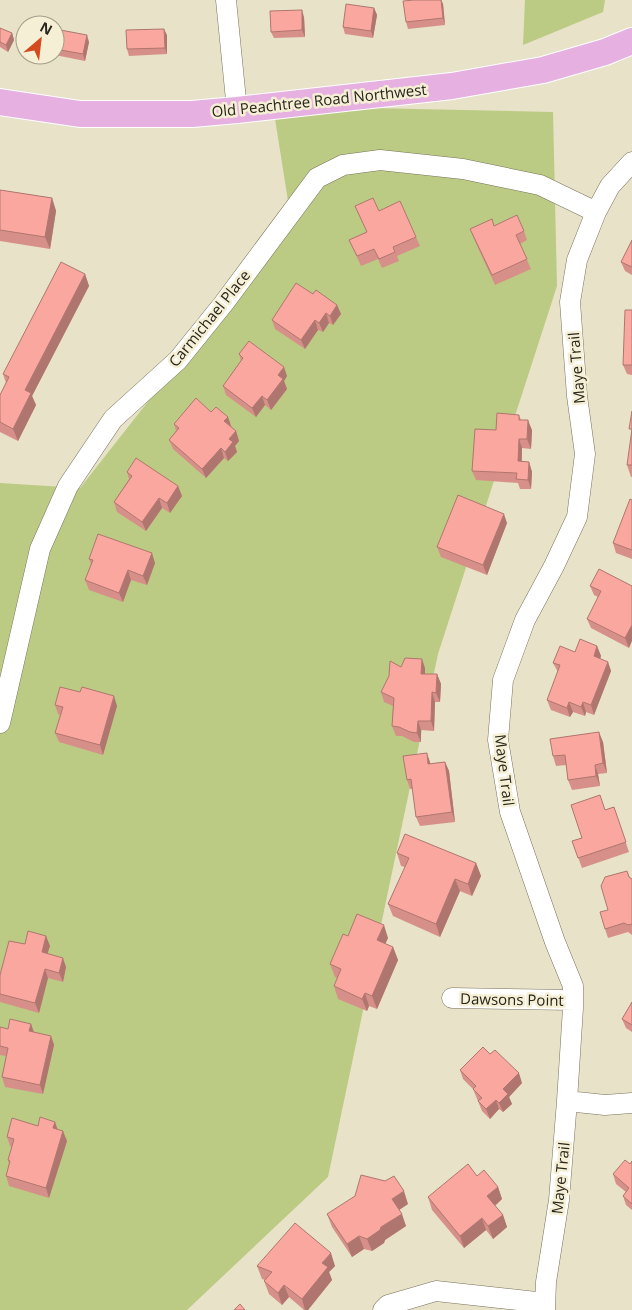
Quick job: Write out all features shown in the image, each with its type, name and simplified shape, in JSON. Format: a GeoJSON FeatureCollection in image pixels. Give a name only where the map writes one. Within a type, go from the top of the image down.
{"type":"FeatureCollection","features":[{"type":"Feature","properties":{"kind":"main road","name":"Old Peachtree Road Northwest"},"geometry":{"type":"LineString","coordinates":[[0,102],[80,114],[192,114],[237,110],[452,86],[534,72],[605,52],[632,41]]}},
{"type":"Feature","properties":{"kind":"street"},"geometry":{"type":"LineString","coordinates":[[226,0],[237,110]]}},
{"type":"Feature","properties":{"kind":"street","name":"Carmichael Place"},"geometry":{"type":"LineString","coordinates":[[0,723],[40,549],[68,486],[113,419],[178,360],[224,303],[317,178],[343,165],[380,160],[463,169],[540,185],[596,212]]}},
{"type":"Feature","properties":{"kind":"street","name":"Maye Trail"},"geometry":{"type":"LineString","coordinates":[[545,1307],[546,1282],[559,1200],[568,1101],[573,986],[555,942],[510,812],[498,740],[503,680],[525,620],[554,566],[577,517],[585,454],[577,396],[570,302],[578,260],[596,212],[610,186],[632,162]]}},
{"type":"Feature","properties":{"kind":"street","name":"Dawsons Point"},"geometry":{"type":"LineString","coordinates":[[452,998],[573,1000]]}},
{"type":"Feature","properties":{"kind":"street"},"geometry":{"type":"LineString","coordinates":[[568,1101],[605,1105],[632,1103]]}},
{"type":"Feature","properties":{"kind":"street"},"geometry":{"type":"LineString","coordinates":[[383,1310],[388,1305],[436,1291],[545,1307]]}},
{"type":"Feature","properties":{"kind":"green space"},"geometry":{"type":"Polygon","coordinates":[[[525,0],[605,0],[603,12],[523,45],[525,0]]]}},
{"type":"Feature","properties":{"kind":"green space"},"geometry":{"type":"Polygon","coordinates":[[[273,106],[553,112],[557,286],[438,654],[328,1177],[187,1310],[0,1310],[0,483],[80,488],[291,220],[273,106]]]}},
{"type":"Feature","properties":{"kind":"building"},"geometry":{"type":"Polygon","coordinates":[[[441,0],[443,18],[406,22],[403,1],[441,0]]]}},
{"type":"Feature","properties":{"kind":"building"},"geometry":{"type":"Polygon","coordinates":[[[346,4],[374,8],[371,31],[343,27],[346,4]]]}},
{"type":"Feature","properties":{"kind":"building"},"geometry":{"type":"Polygon","coordinates":[[[302,10],[302,30],[271,32],[270,11],[302,10]]]}},
{"type":"Feature","properties":{"kind":"building"},"geometry":{"type":"Polygon","coordinates":[[[0,28],[12,33],[6,45],[0,42],[0,28]]]}},
{"type":"Feature","properties":{"kind":"building"},"geometry":{"type":"Polygon","coordinates":[[[164,29],[165,48],[127,49],[126,30],[164,29]]]}},
{"type":"Feature","properties":{"kind":"building"},"geometry":{"type":"Polygon","coordinates":[[[65,31],[87,35],[83,54],[65,51],[65,31]]]}},
{"type":"Feature","properties":{"kind":"building"},"geometry":{"type":"Polygon","coordinates":[[[0,190],[52,198],[45,237],[0,230],[0,190]]]}},
{"type":"Feature","properties":{"kind":"building"},"geometry":{"type":"Polygon","coordinates":[[[373,198],[379,211],[400,201],[416,237],[393,247],[395,252],[379,259],[374,249],[357,256],[349,240],[367,232],[355,206],[373,198]]]}},
{"type":"Feature","properties":{"kind":"building"},"geometry":{"type":"Polygon","coordinates":[[[517,215],[524,231],[516,235],[527,259],[492,275],[470,229],[492,219],[494,226],[517,215]]]}},
{"type":"Feature","properties":{"kind":"building"},"geometry":{"type":"Polygon","coordinates":[[[632,240],[632,267],[621,262],[632,240]]]}},
{"type":"Feature","properties":{"kind":"building"},"geometry":{"type":"Polygon","coordinates":[[[61,262],[85,274],[25,390],[31,393],[13,429],[0,422],[0,395],[9,377],[3,374],[61,262]]]}},
{"type":"Feature","properties":{"kind":"building"},"geometry":{"type":"Polygon","coordinates":[[[296,283],[313,294],[316,290],[337,305],[330,316],[326,313],[319,323],[315,320],[301,340],[272,320],[296,283]]]}},
{"type":"Feature","properties":{"kind":"building"},"geometry":{"type":"Polygon","coordinates":[[[625,310],[632,310],[632,365],[623,365],[625,310]]]}},
{"type":"Feature","properties":{"kind":"building"},"geometry":{"type":"Polygon","coordinates":[[[249,341],[284,367],[278,375],[283,379],[267,400],[262,396],[252,408],[223,386],[243,358],[239,354],[249,341]]]}},
{"type":"Feature","properties":{"kind":"building"},"geometry":{"type":"Polygon","coordinates":[[[196,398],[211,412],[216,407],[228,417],[224,421],[236,431],[229,439],[233,442],[225,452],[221,448],[202,469],[169,440],[179,428],[174,424],[196,398]]]}},
{"type":"Feature","properties":{"kind":"building"},"geometry":{"type":"Polygon","coordinates":[[[632,411],[632,429],[629,429],[632,411]]]}},
{"type":"Feature","properties":{"kind":"building"},"geometry":{"type":"Polygon","coordinates":[[[497,413],[519,415],[519,420],[528,420],[527,439],[519,439],[518,461],[529,462],[528,480],[516,479],[517,473],[472,471],[475,429],[496,430],[497,413]]]}},
{"type":"Feature","properties":{"kind":"building"},"geometry":{"type":"Polygon","coordinates":[[[632,429],[632,465],[627,465],[632,429]]]}},
{"type":"Feature","properties":{"kind":"building"},"geometry":{"type":"Polygon","coordinates":[[[136,458],[178,486],[167,503],[159,498],[142,522],[114,502],[132,476],[127,472],[136,458]]]}},
{"type":"Feature","properties":{"kind":"building"},"geometry":{"type":"Polygon","coordinates":[[[458,495],[504,514],[483,565],[437,547],[458,495]]]}},
{"type":"Feature","properties":{"kind":"building"},"geometry":{"type":"Polygon","coordinates":[[[630,499],[632,500],[632,550],[613,543],[630,499]]]}},
{"type":"Feature","properties":{"kind":"building"},"geometry":{"type":"Polygon","coordinates":[[[98,534],[152,553],[143,576],[128,570],[119,593],[85,580],[93,560],[89,559],[98,534]]]}},
{"type":"Feature","properties":{"kind":"building"},"geometry":{"type":"Polygon","coordinates":[[[599,569],[632,586],[632,625],[625,638],[587,619],[601,591],[590,586],[599,569]]]}},
{"type":"Feature","properties":{"kind":"building"},"geometry":{"type":"Polygon","coordinates":[[[580,639],[597,646],[594,656],[608,662],[591,705],[583,702],[581,707],[569,702],[567,708],[547,700],[560,665],[553,663],[560,646],[575,652],[580,639]]]}},
{"type":"Feature","properties":{"kind":"building"},"geometry":{"type":"Polygon","coordinates":[[[405,658],[422,659],[421,674],[437,674],[436,693],[432,692],[431,721],[418,721],[417,733],[392,726],[394,698],[381,692],[389,676],[390,661],[401,667],[405,658]]]}},
{"type":"Feature","properties":{"kind":"building"},"geometry":{"type":"Polygon","coordinates":[[[60,687],[80,692],[82,687],[114,696],[100,745],[55,733],[63,707],[55,705],[60,687]]]}},
{"type":"Feature","properties":{"kind":"building"},"geometry":{"type":"Polygon","coordinates":[[[599,732],[603,763],[595,765],[596,776],[568,780],[565,755],[553,756],[550,739],[599,732]]]}},
{"type":"Feature","properties":{"kind":"building"},"geometry":{"type":"Polygon","coordinates":[[[427,753],[428,764],[445,762],[452,812],[416,817],[411,779],[407,780],[403,756],[427,753]]]}},
{"type":"Feature","properties":{"kind":"building"},"geometry":{"type":"Polygon","coordinates":[[[600,795],[605,810],[614,807],[626,842],[578,858],[572,841],[582,838],[571,805],[600,795]]]}},
{"type":"Feature","properties":{"kind":"building"},"geometry":{"type":"Polygon","coordinates":[[[405,834],[476,863],[468,884],[455,879],[436,924],[388,904],[409,858],[397,853],[405,834]]]}},
{"type":"Feature","properties":{"kind":"building"},"geometry":{"type":"Polygon","coordinates":[[[627,871],[632,879],[632,924],[624,923],[605,929],[600,912],[608,910],[601,886],[605,877],[627,871]]]}},
{"type":"Feature","properties":{"kind":"building"},"geometry":{"type":"Polygon","coordinates":[[[357,914],[384,925],[377,940],[393,947],[372,996],[365,993],[362,999],[334,986],[341,969],[330,964],[343,934],[348,936],[357,914]]]}},
{"type":"Feature","properties":{"kind":"building"},"geometry":{"type":"Polygon","coordinates":[[[28,931],[46,936],[42,952],[63,958],[59,973],[45,969],[35,1003],[0,994],[0,975],[9,941],[25,944],[28,931]]]}},
{"type":"Feature","properties":{"kind":"building"},"geometry":{"type":"Polygon","coordinates":[[[632,1002],[632,1025],[622,1019],[632,1002]]]}},
{"type":"Feature","properties":{"kind":"building"},"geometry":{"type":"Polygon","coordinates":[[[10,1019],[31,1024],[29,1031],[51,1036],[40,1085],[2,1077],[8,1048],[0,1046],[0,1027],[8,1029],[10,1019]]]}},
{"type":"Feature","properties":{"kind":"building"},"geometry":{"type":"Polygon","coordinates":[[[483,1047],[490,1054],[495,1050],[519,1073],[503,1089],[508,1094],[499,1103],[496,1100],[486,1109],[478,1101],[482,1098],[473,1089],[476,1086],[460,1070],[483,1047]]]}},
{"type":"Feature","properties":{"kind":"building"},"geometry":{"type":"Polygon","coordinates":[[[40,1117],[55,1122],[53,1128],[63,1131],[46,1188],[6,1176],[14,1139],[7,1137],[12,1118],[38,1126],[40,1117]]]}},
{"type":"Feature","properties":{"kind":"building"},"geometry":{"type":"Polygon","coordinates":[[[625,1160],[630,1164],[632,1161],[632,1204],[623,1196],[629,1188],[613,1174],[625,1160]]]}},
{"type":"Feature","properties":{"kind":"building"},"geometry":{"type":"Polygon","coordinates":[[[468,1164],[477,1176],[484,1170],[498,1187],[487,1196],[503,1215],[488,1226],[482,1218],[460,1236],[428,1197],[468,1164]]]}},
{"type":"Feature","properties":{"kind":"building"},"geometry":{"type":"Polygon","coordinates":[[[361,1175],[385,1181],[394,1176],[404,1191],[392,1199],[402,1214],[381,1227],[380,1230],[367,1239],[359,1236],[347,1244],[327,1214],[355,1196],[361,1175]]]}},
{"type":"Feature","properties":{"kind":"building"},"geometry":{"type":"Polygon","coordinates":[[[295,1223],[331,1253],[322,1263],[328,1267],[302,1299],[284,1285],[278,1293],[264,1281],[272,1272],[257,1266],[295,1223]]]}},
{"type":"Feature","properties":{"kind":"building"},"geometry":{"type":"Polygon","coordinates":[[[240,1304],[245,1310],[234,1310],[240,1304]]]}}]}
